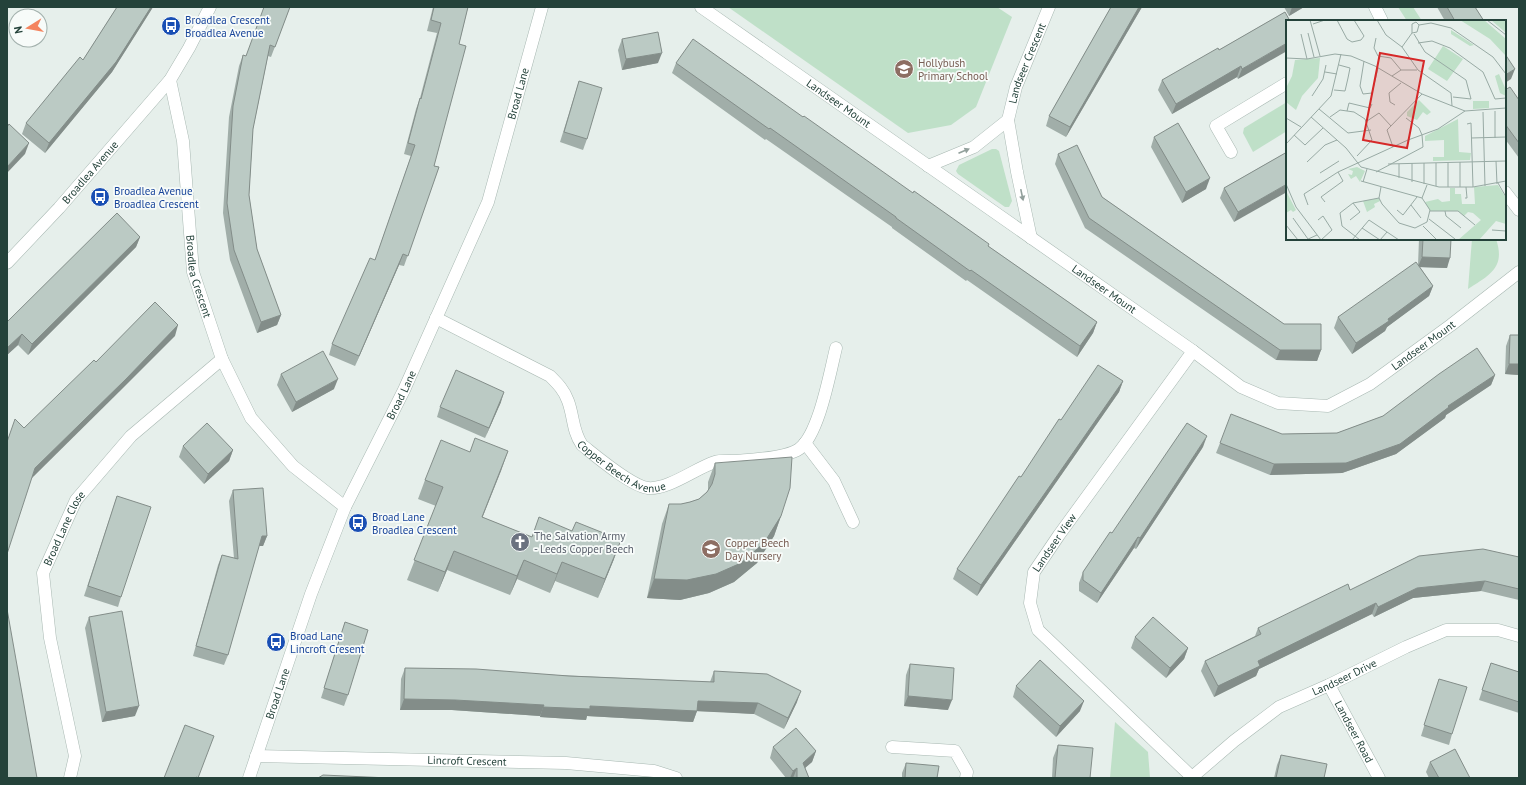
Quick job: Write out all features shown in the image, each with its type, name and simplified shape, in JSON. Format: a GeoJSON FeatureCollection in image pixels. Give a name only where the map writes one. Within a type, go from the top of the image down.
{"type":"FeatureCollection","features":[{"type":"Feature","properties":{"kind":"street"},"geometry":{"type":"LineString","coordinates":[[170,80],[190,48],[210,7]]}},
{"type":"Feature","properties":{"kind":"street","name":"Broad Lane"},"geometry":{"type":"LineString","coordinates":[[249,778],[311,594],[345,507],[404,390],[488,202],[542,7]]}},
{"type":"Feature","properties":{"kind":"street","name":"Landseer Mount"},"geometry":{"type":"LineString","coordinates":[[701,7],[1193,351],[1241,387],[1278,402],[1328,406],[1370,384],[1451,325],[1519,272]]}},
{"type":"Feature","properties":{"kind":"street","name":"Landseer Crescent"},"geometry":{"type":"LineString","coordinates":[[1031,238],[1008,120],[1016,87],[1049,7]]}},
{"type":"Feature","properties":{"kind":"street"},"geometry":{"type":"LineString","coordinates":[[1374,7],[1381,20]]}},
{"type":"Feature","properties":{"kind":"street","name":"Broadlea Avenue"},"geometry":{"type":"LineString","coordinates":[[7,263],[60,208],[170,80]]}},
{"type":"Feature","properties":{"kind":"street","name":"Broadlea Crescent"},"geometry":{"type":"LineString","coordinates":[[170,80],[183,141],[193,272],[222,358],[252,418],[293,466],[345,507]]}},
{"type":"Feature","properties":{"kind":"street"},"geometry":{"type":"LineString","coordinates":[[1231,152],[1216,126],[1286,84]]}},
{"type":"Feature","properties":{"kind":"street"},"geometry":{"type":"LineString","coordinates":[[928,166],[974,147],[1008,120]]}},
{"type":"Feature","properties":{"kind":"street"},"geometry":{"type":"LineString","coordinates":[[1506,193],[1519,210]]}},
{"type":"Feature","properties":{"kind":"street","name":"Copper Beech Avenue"},"geometry":{"type":"LineString","coordinates":[[436,318],[550,376],[562,388],[568,402],[576,437],[582,445],[634,484],[656,488],[664,486],[716,462],[779,456],[799,449],[805,443]]}},
{"type":"Feature","properties":{"kind":"street"},"geometry":{"type":"LineString","coordinates":[[836,348],[818,414],[810,436],[805,443],[834,481],[853,522]]}},
{"type":"Feature","properties":{"kind":"street","name":"Landseer View"},"geometry":{"type":"LineString","coordinates":[[1192,778],[1038,630],[1030,603],[1034,572],[1059,535],[1193,351]]}},
{"type":"Feature","properties":{"kind":"street","name":"Broad Lane Close"},"geometry":{"type":"LineString","coordinates":[[70,778],[75,756],[50,638],[43,573],[76,500],[131,436],[222,358]]}},
{"type":"Feature","properties":{"kind":"street","name":"Landseer Drive"},"geometry":{"type":"LineString","coordinates":[[1192,778],[1234,741],[1279,707],[1330,685],[1406,647],[1446,630],[1498,630],[1519,636]]}},
{"type":"Feature","properties":{"kind":"street","name":"Landseer Road"},"geometry":{"type":"LineString","coordinates":[[1330,685],[1379,778]]}},
{"type":"Feature","properties":{"kind":"street"},"geometry":{"type":"LineString","coordinates":[[892,746],[955,751],[966,775]]}},
{"type":"Feature","properties":{"kind":"street","name":"Lincroft Crescent"},"geometry":{"type":"LineString","coordinates":[[256,756],[566,763],[654,771],[676,778]]}},
{"type":"Feature","properties":{"kind":"green space","name":"Hollybush Primary School"},"geometry":{"type":"Polygon","coordinates":[[[728,7],[997,7],[1012,17],[976,107],[951,125],[908,133],[728,7]]]}},
{"type":"Feature","properties":{"kind":"green space"},"geometry":{"type":"Polygon","coordinates":[[[1398,7],[1413,7],[1421,20],[1406,20],[1398,7]]]}},
{"type":"Feature","properties":{"kind":"green space"},"geometry":{"type":"Polygon","coordinates":[[[1286,103],[1286,132],[1253,152],[1243,133],[1244,128],[1286,103]]]}},
{"type":"Feature","properties":{"kind":"green space"},"geometry":{"type":"Polygon","coordinates":[[[992,149],[999,151],[1012,201],[1009,207],[1005,207],[958,174],[956,171],[959,165],[992,149]]]}},
{"type":"Feature","properties":{"kind":"green space"},"geometry":{"type":"Polygon","coordinates":[[[1472,240],[1496,240],[1499,249],[1499,257],[1494,270],[1468,289],[1472,240]]]}},
{"type":"Feature","properties":{"kind":"green space"},"geometry":{"type":"Polygon","coordinates":[[[1115,722],[1148,752],[1150,778],[1110,778],[1115,722]]]}},
{"type":"Feature","properties":{"kind":"building"},"geometry":{"type":"Polygon","coordinates":[[[117,7],[151,7],[116,62],[49,143],[26,123],[80,57],[83,60],[117,7]]]}},
{"type":"Feature","properties":{"kind":"building"},"geometry":{"type":"Polygon","coordinates":[[[264,7],[290,7],[275,47],[270,45],[253,129],[249,195],[257,249],[281,315],[261,322],[234,250],[227,203],[233,106],[243,55],[246,56],[264,7]]]}},
{"type":"Feature","properties":{"kind":"building"},"geometry":{"type":"Polygon","coordinates":[[[434,7],[468,7],[459,44],[466,46],[434,166],[439,167],[408,256],[403,254],[359,356],[332,344],[370,258],[375,260],[415,145],[408,143],[441,23],[431,20],[434,7]]]}},
{"type":"Feature","properties":{"kind":"building"},"geometry":{"type":"Polygon","coordinates":[[[1111,7],[1139,7],[1070,127],[1049,116],[1111,7]]]}},
{"type":"Feature","properties":{"kind":"building"},"geometry":{"type":"Polygon","coordinates":[[[1447,7],[1475,7],[1483,20],[1454,20],[1447,7]]]}},
{"type":"Feature","properties":{"kind":"building"},"geometry":{"type":"Polygon","coordinates":[[[1285,12],[1289,20],[1286,20],[1286,44],[1242,69],[1241,66],[1176,104],[1162,80],[1218,48],[1219,50],[1285,12]]]}},
{"type":"Feature","properties":{"kind":"building"},"geometry":{"type":"Polygon","coordinates":[[[658,32],[662,53],[626,59],[622,39],[658,32]]]}},
{"type":"Feature","properties":{"kind":"building"},"geometry":{"type":"Polygon","coordinates":[[[693,39],[913,193],[914,191],[989,244],[988,246],[1097,322],[1080,346],[971,270],[970,271],[896,217],[676,63],[693,39]]]}},
{"type":"Feature","properties":{"kind":"building"},"geometry":{"type":"Polygon","coordinates":[[[1506,56],[1515,69],[1506,74],[1506,56]]]}},
{"type":"Feature","properties":{"kind":"building"},"geometry":{"type":"Polygon","coordinates":[[[579,81],[602,88],[587,139],[564,132],[579,81]]]}},
{"type":"Feature","properties":{"kind":"building"},"geometry":{"type":"Polygon","coordinates":[[[1510,87],[1519,100],[1519,143],[1506,125],[1506,89],[1510,87]]]}},
{"type":"Feature","properties":{"kind":"building"},"geometry":{"type":"Polygon","coordinates":[[[1178,123],[1210,178],[1186,192],[1154,137],[1178,123]]]}},
{"type":"Feature","properties":{"kind":"building"},"geometry":{"type":"Polygon","coordinates":[[[9,124],[29,143],[7,167],[7,127],[9,124]]]}},
{"type":"Feature","properties":{"kind":"building"},"geometry":{"type":"Polygon","coordinates":[[[1077,145],[1102,197],[1284,324],[1321,324],[1321,350],[1280,350],[1089,218],[1058,154],[1077,145]]]}},
{"type":"Feature","properties":{"kind":"building"},"geometry":{"type":"Polygon","coordinates":[[[1286,153],[1286,185],[1238,212],[1224,188],[1286,153]]]}},
{"type":"Feature","properties":{"kind":"building"},"geometry":{"type":"Polygon","coordinates":[[[117,213],[140,237],[32,344],[22,334],[7,348],[7,322],[117,213]]]}},
{"type":"Feature","properties":{"kind":"building"},"geometry":{"type":"Polygon","coordinates":[[[1423,240],[1451,240],[1450,258],[1422,257],[1423,240]]]}},
{"type":"Feature","properties":{"kind":"building"},"geometry":{"type":"Polygon","coordinates":[[[1416,262],[1433,286],[1388,319],[1389,321],[1356,343],[1338,317],[1416,262]]]}},
{"type":"Feature","properties":{"kind":"building"},"geometry":{"type":"Polygon","coordinates":[[[155,302],[178,325],[126,379],[35,468],[7,554],[7,442],[15,419],[24,428],[94,360],[96,362],[155,302]]]}},
{"type":"Feature","properties":{"kind":"building"},"geometry":{"type":"Polygon","coordinates":[[[1510,335],[1519,335],[1519,364],[1509,364],[1510,335]]]}},
{"type":"Feature","properties":{"kind":"building"},"geometry":{"type":"Polygon","coordinates":[[[1477,348],[1495,375],[1448,406],[1449,407],[1400,444],[1346,463],[1274,464],[1220,443],[1231,414],[1282,434],[1337,433],[1383,416],[1439,374],[1477,348]]]}},
{"type":"Feature","properties":{"kind":"building"},"geometry":{"type":"Polygon","coordinates":[[[323,351],[338,379],[296,402],[281,374],[323,351]]]}},
{"type":"Feature","properties":{"kind":"building"},"geometry":{"type":"Polygon","coordinates":[[[1098,365],[1123,381],[981,585],[957,569],[1019,476],[1021,477],[1059,419],[1061,420],[1098,365]]]}},
{"type":"Feature","properties":{"kind":"building"},"geometry":{"type":"Polygon","coordinates":[[[456,370],[504,392],[489,428],[440,407],[456,370]]]}},
{"type":"Feature","properties":{"kind":"building"},"geometry":{"type":"Polygon","coordinates":[[[207,423],[233,450],[208,474],[183,446],[207,423]]]}},
{"type":"Feature","properties":{"kind":"building"},"geometry":{"type":"Polygon","coordinates":[[[1187,423],[1207,436],[1140,538],[1138,537],[1101,593],[1083,580],[1083,572],[1110,532],[1112,533],[1187,423]]]}},
{"type":"Feature","properties":{"kind":"building"},"geometry":{"type":"Polygon","coordinates":[[[475,438],[508,451],[482,517],[532,537],[539,517],[572,531],[576,522],[621,540],[605,579],[562,562],[557,574],[524,560],[517,576],[454,551],[445,572],[414,560],[443,487],[425,480],[441,440],[470,452],[475,438]]]}},
{"type":"Feature","properties":{"kind":"building","name":"Copper Beech Day Nursery"},"geometry":{"type":"Polygon","coordinates":[[[792,457],[790,488],[781,516],[764,543],[741,563],[716,574],[687,580],[654,579],[669,504],[690,502],[699,499],[707,492],[712,484],[715,474],[715,463],[792,457]]]}},
{"type":"Feature","properties":{"kind":"building"},"geometry":{"type":"Polygon","coordinates":[[[263,488],[267,536],[262,536],[228,655],[196,646],[222,555],[238,559],[233,490],[263,488]]]}},
{"type":"Feature","properties":{"kind":"building"},"geometry":{"type":"Polygon","coordinates":[[[117,496],[151,507],[121,597],[88,586],[117,496]]]}},
{"type":"Feature","properties":{"kind":"building"},"geometry":{"type":"Polygon","coordinates":[[[1483,549],[1519,557],[1519,589],[1485,581],[1417,588],[1378,607],[1376,603],[1258,661],[1260,666],[1218,686],[1205,661],[1261,634],[1258,628],[1348,584],[1350,590],[1419,556],[1483,549]]]}},
{"type":"Feature","properties":{"kind":"building"},"geometry":{"type":"Polygon","coordinates":[[[7,609],[37,778],[7,778],[7,609]]]}},
{"type":"Feature","properties":{"kind":"building"},"geometry":{"type":"Polygon","coordinates":[[[122,611],[139,706],[106,712],[89,617],[122,611]]]}},
{"type":"Feature","properties":{"kind":"building"},"geometry":{"type":"Polygon","coordinates":[[[1153,617],[1188,648],[1170,668],[1135,637],[1153,617]]]}},
{"type":"Feature","properties":{"kind":"building"},"geometry":{"type":"Polygon","coordinates":[[[345,622],[368,630],[348,695],[324,688],[345,622]]]}},
{"type":"Feature","properties":{"kind":"building"},"geometry":{"type":"Polygon","coordinates":[[[1040,660],[1084,701],[1060,726],[1016,686],[1040,660]]]}},
{"type":"Feature","properties":{"kind":"building"},"geometry":{"type":"Polygon","coordinates":[[[1491,663],[1519,672],[1519,702],[1482,690],[1491,663]]]}},
{"type":"Feature","properties":{"kind":"building"},"geometry":{"type":"Polygon","coordinates":[[[910,664],[954,668],[952,700],[908,696],[910,664]]]}},
{"type":"Feature","properties":{"kind":"building"},"geometry":{"type":"Polygon","coordinates":[[[405,668],[476,669],[569,676],[714,682],[714,671],[767,674],[801,691],[788,718],[758,703],[698,701],[697,711],[590,706],[590,709],[455,700],[404,699],[405,668]]]}},
{"type":"Feature","properties":{"kind":"building"},"geometry":{"type":"Polygon","coordinates":[[[1439,679],[1467,687],[1452,734],[1424,725],[1439,679]]]}},
{"type":"Feature","properties":{"kind":"building"},"geometry":{"type":"Polygon","coordinates":[[[185,725],[214,736],[198,778],[164,778],[185,725]]]}},
{"type":"Feature","properties":{"kind":"building"},"geometry":{"type":"Polygon","coordinates":[[[796,728],[816,751],[803,763],[809,778],[797,778],[797,768],[793,771],[773,747],[796,728]]]}},
{"type":"Feature","properties":{"kind":"building"},"geometry":{"type":"Polygon","coordinates":[[[1058,745],[1093,748],[1090,778],[1055,778],[1058,745]]]}},
{"type":"Feature","properties":{"kind":"building"},"geometry":{"type":"Polygon","coordinates":[[[1455,749],[1470,778],[1439,778],[1430,762],[1455,749]]]}},
{"type":"Feature","properties":{"kind":"building"},"geometry":{"type":"Polygon","coordinates":[[[1281,755],[1327,764],[1324,778],[1276,778],[1281,755]]]}},
{"type":"Feature","properties":{"kind":"building"},"geometry":{"type":"Polygon","coordinates":[[[906,763],[939,766],[937,778],[905,778],[906,763]]]}},
{"type":"Feature","properties":{"kind":"building"},"geometry":{"type":"Polygon","coordinates":[[[323,775],[389,778],[318,778],[323,775]]]}},
{"type":"Feature","properties":{"kind":"place","name":"Broadlea Crescent Broadlea Avenue"},"geometry":{"type":"Point","coordinates":[171,26]}},
{"type":"Feature","properties":{"kind":"place","name":"Hollybush Primary School"},"geometry":{"type":"Point","coordinates":[904,69]}},
{"type":"Feature","properties":{"kind":"place","name":"Broadlea Avenue Broadlea Crescent"},"geometry":{"type":"Point","coordinates":[100,197]}},
{"type":"Feature","properties":{"kind":"place","name":"Broad Lane Broadlea Crescent"},"geometry":{"type":"Point","coordinates":[358,523]}},
{"type":"Feature","properties":{"kind":"place","name":"The Salvation Army - Leeds Copper Beech"},"geometry":{"type":"Point","coordinates":[520,542]}},
{"type":"Feature","properties":{"kind":"place","name":"Copper Beech Day Nursery"},"geometry":{"type":"Point","coordinates":[711,549]}},
{"type":"Feature","properties":{"kind":"place","name":"Broad Lane Lincroft Cresent"},"geometry":{"type":"Point","coordinates":[276,642]}}]}
